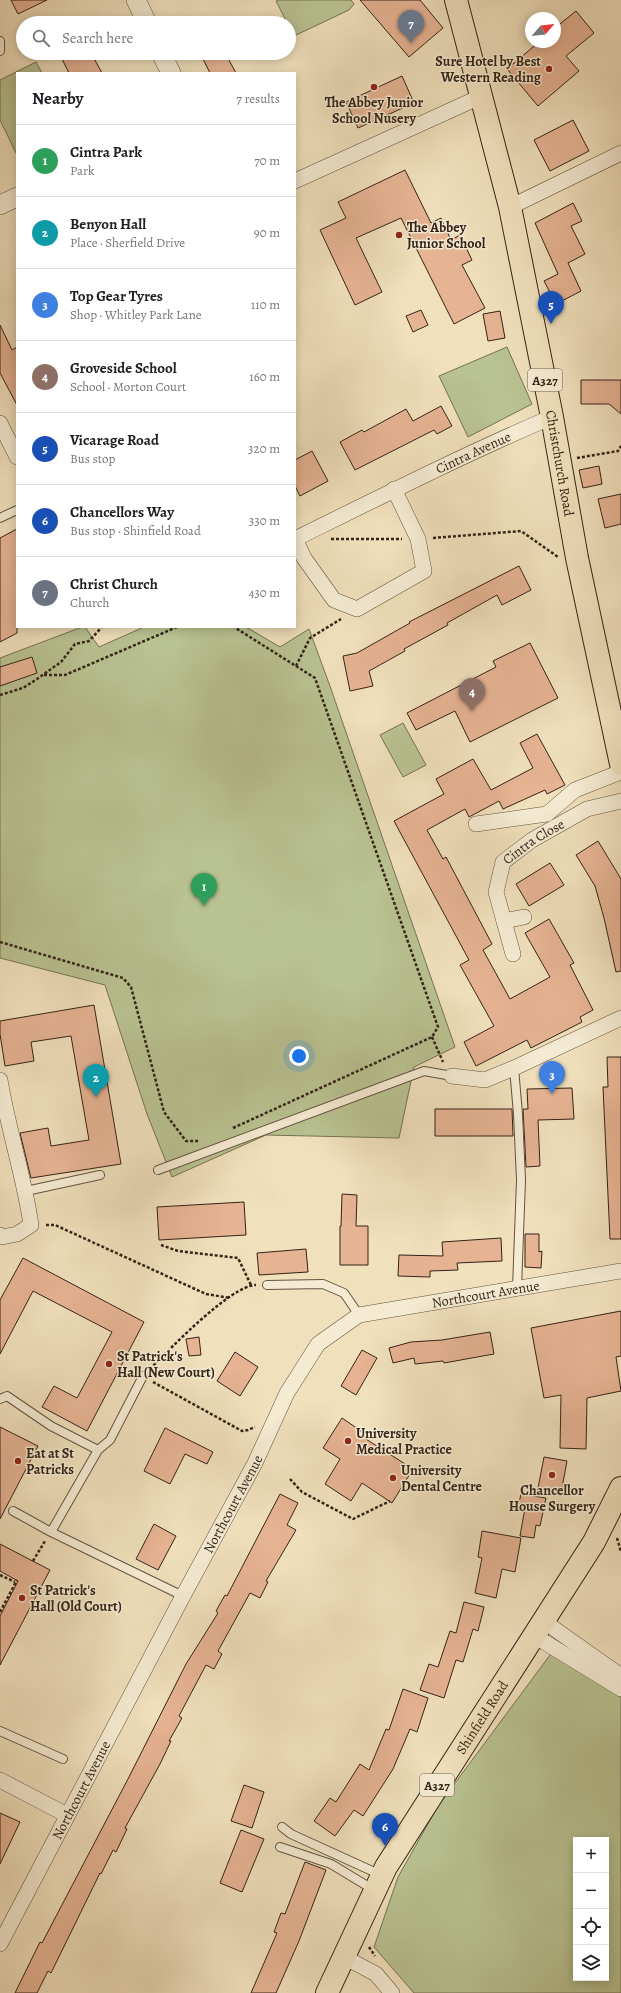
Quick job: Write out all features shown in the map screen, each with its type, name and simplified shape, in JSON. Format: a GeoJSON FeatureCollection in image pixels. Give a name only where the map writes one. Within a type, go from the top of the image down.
{"type":"FeatureCollection","features":[{"type":"Feature","properties":{"kind":"main road","name":"Christchurch Road"},"geometry":{"type":"LineString","coordinates":[[456,0],[510,207],[552,417],[577,558],[616,704],[621,764]]}},
{"type":"Feature","properties":{"kind":"main road","name":"Shinfield Road"},"geometry":{"type":"LineString","coordinates":[[327,1993],[378,1883],[538,1627],[594,1542],[621,1488]]}},
{"type":"Feature","properties":{"kind":"street"},"geometry":{"type":"LineString","coordinates":[[136,0],[144,16]]}},
{"type":"Feature","properties":{"kind":"street"},"geometry":{"type":"LineString","coordinates":[[164,60],[170,72]]}},
{"type":"Feature","properties":{"kind":"street"},"geometry":{"type":"LineString","coordinates":[[296,181],[482,96]]}},
{"type":"Feature","properties":{"kind":"street"},"geometry":{"type":"LineString","coordinates":[[510,207],[621,153]]}},
{"type":"Feature","properties":{"kind":"street"},"geometry":{"type":"LineString","coordinates":[[0,205],[16,197]]}},
{"type":"Feature","properties":{"kind":"street","name":"Cintra Avenue"},"geometry":{"type":"LineString","coordinates":[[296,538],[394,489],[502,438],[552,417]]}},
{"type":"Feature","properties":{"kind":"street"},"geometry":{"type":"LineString","coordinates":[[0,423],[16,455]]}},
{"type":"Feature","properties":{"kind":"street"},"geometry":{"type":"LineString","coordinates":[[357,609],[424,571],[418,539],[394,489]]}},
{"type":"Feature","properties":{"kind":"street","name":"Cintra Avenue"},"geometry":{"type":"LineString","coordinates":[[296,541],[304,558],[334,600],[357,609]]}},
{"type":"Feature","properties":{"kind":"street"},"geometry":{"type":"LineString","coordinates":[[476,824],[547,814],[575,790],[621,772]]}},
{"type":"Feature","properties":{"kind":"street","name":"Cintra Close"},"geometry":{"type":"LineString","coordinates":[[513,954],[496,892],[502,862],[532,840],[587,809],[621,801]]}},
{"type":"Feature","properties":{"kind":"street"},"geometry":{"type":"LineString","coordinates":[[504,921],[524,917]]}},
{"type":"Feature","properties":{"kind":"street"},"geometry":{"type":"LineString","coordinates":[[452,1076],[485,1080],[621,1018]]}},
{"type":"Feature","properties":{"kind":"street"},"geometry":{"type":"LineString","coordinates":[[0,1080],[5,1111],[26,1191],[31,1225],[17,1234],[1,1238]]}},
{"type":"Feature","properties":{"kind":"street","name":"Northcourt Avenue"},"geometry":{"type":"LineString","coordinates":[[0,1944],[183,1596],[255,1463],[287,1393],[318,1344],[359,1315],[621,1271]]}},
{"type":"Feature","properties":{"kind":"street"},"geometry":{"type":"LineString","coordinates":[[538,1627],[621,1676]]}},
{"type":"Feature","properties":{"kind":"street"},"geometry":{"type":"LineString","coordinates":[[538,1627],[621,1689]]}},
{"type":"Feature","properties":{"kind":"street"},"geometry":{"type":"LineString","coordinates":[[0,1780],[67,1815]]}},
{"type":"Feature","properties":{"kind":"street"},"geometry":{"type":"LineString","coordinates":[[344,1956],[376,1974],[392,1993]]}},
{"type":"Feature","properties":{"kind":"lane"},"geometry":{"type":"LineString","coordinates":[[0,40],[0,51]]}},
{"type":"Feature","properties":{"kind":"lane"},"geometry":{"type":"LineString","coordinates":[[0,518],[16,510]]}},
{"type":"Feature","properties":{"kind":"lane"},"geometry":{"type":"LineString","coordinates":[[514,1068],[521,1180],[517,1288]]}},
{"type":"Feature","properties":{"kind":"lane"},"geometry":{"type":"LineString","coordinates":[[158,1170],[424,1071],[452,1076]]}},
{"type":"Feature","properties":{"kind":"lane"},"geometry":{"type":"LineString","coordinates":[[26,1191],[100,1175]]}},
{"type":"Feature","properties":{"kind":"lane"},"geometry":{"type":"LineString","coordinates":[[267,1285],[323,1284],[344,1293],[359,1315]]}},
{"type":"Feature","properties":{"kind":"lane"},"geometry":{"type":"LineString","coordinates":[[51,1532],[98,1450],[110,1440],[143,1376]]}},
{"type":"Feature","properties":{"kind":"lane"},"geometry":{"type":"LineString","coordinates":[[0,1399],[7,1396],[51,1426],[98,1450]]}},
{"type":"Feature","properties":{"kind":"lane"},"geometry":{"type":"LineString","coordinates":[[13,1511],[51,1532],[183,1596]]}},
{"type":"Feature","properties":{"kind":"lane"},"geometry":{"type":"LineString","coordinates":[[0,1731],[63,1759]]}},
{"type":"Feature","properties":{"kind":"lane"},"geometry":{"type":"LineString","coordinates":[[282,1827],[291,1834],[378,1883]]}},
{"type":"Feature","properties":{"kind":"lane"},"geometry":{"type":"LineString","coordinates":[[280,1847],[331,1864],[378,1883]]}},
{"type":"Feature","properties":{"kind":"path"},"geometry":{"type":"LineString","coordinates":[[559,461],[618,451],[621,446]]}},
{"type":"Feature","properties":{"kind":"path"},"geometry":{"type":"LineString","coordinates":[[326,539],[418,539],[521,531],[562,560],[577,558]]}},
{"type":"Feature","properties":{"kind":"path"},"geometry":{"type":"LineString","coordinates":[[296,666],[310,638],[357,609]]}},
{"type":"Feature","properties":{"kind":"path"},"geometry":{"type":"LineString","coordinates":[[0,695],[23,688],[44,675],[61,662],[75,644],[89,641],[101,628]]}},
{"type":"Feature","properties":{"kind":"path"},"geometry":{"type":"LineString","coordinates":[[44,675],[65,675],[175,628]]}},
{"type":"Feature","properties":{"kind":"path"},"geometry":{"type":"LineString","coordinates":[[232,1128],[432,1037],[438,1027],[315,678],[236,628]]}},
{"type":"Feature","properties":{"kind":"path"},"geometry":{"type":"LineString","coordinates":[[0,942],[123,978],[131,987],[164,1112],[186,1141],[203,1142]]}},
{"type":"Feature","properties":{"kind":"path"},"geometry":{"type":"LineString","coordinates":[[432,1037],[442,1061],[452,1076]]}},
{"type":"Feature","properties":{"kind":"path"},"geometry":{"type":"LineString","coordinates":[[31,1225],[55,1225],[206,1294],[230,1298]]}},
{"type":"Feature","properties":{"kind":"path"},"geometry":{"type":"LineString","coordinates":[[161,1245],[178,1251],[238,1258],[251,1286]]}},
{"type":"Feature","properties":{"kind":"path"},"geometry":{"type":"LineString","coordinates":[[267,1285],[251,1286],[230,1298],[188,1331],[143,1376],[242,1431],[248,1430],[268,1420],[273,1422]]}},
{"type":"Feature","properties":{"kind":"path"},"geometry":{"type":"LineString","coordinates":[[290,1478],[302,1492],[353,1520],[390,1501]]}},
{"type":"Feature","properties":{"kind":"path"},"geometry":{"type":"LineString","coordinates":[[33,1561],[51,1532]]}},
{"type":"Feature","properties":{"kind":"path"},"geometry":{"type":"LineString","coordinates":[[615,1532],[621,1552]]}},
{"type":"Feature","properties":{"kind":"path"},"geometry":{"type":"LineString","coordinates":[[0,1575],[16,1581],[0,1612]]}},
{"type":"Feature","properties":{"kind":"green space"},"geometry":{"type":"Polygon","coordinates":[[[351,0],[354,4],[349,10],[296,35],[296,16],[284,16],[276,1],[351,0]]]}},
{"type":"Feature","properties":{"kind":"green space"},"geometry":{"type":"Polygon","coordinates":[[[36,62],[41,72],[16,72],[36,62]]]}},
{"type":"Feature","properties":{"kind":"green space"},"geometry":{"type":"Polygon","coordinates":[[[16,72],[16,153],[0,120],[0,80],[16,72]]]}},
{"type":"Feature","properties":{"kind":"green space"},"geometry":{"type":"Polygon","coordinates":[[[507,347],[532,404],[468,437],[439,376],[507,347]]]}},
{"type":"Feature","properties":{"kind":"green space"},"geometry":{"type":"Polygon","coordinates":[[[79,628],[86,628],[99,647],[142,628],[248,628],[280,647],[309,629],[455,1047],[414,1067],[399,1138],[266,1135],[172,1177],[147,1114],[105,985],[0,958],[0,658],[79,628]]]}},
{"type":"Feature","properties":{"kind":"green space"},"geometry":{"type":"Polygon","coordinates":[[[403,723],[426,765],[403,777],[380,735],[403,723]]]}},
{"type":"Feature","properties":{"kind":"green space"},"geometry":{"type":"Polygon","coordinates":[[[553,1651],[621,1692],[621,1993],[414,1993],[374,1947],[398,1877],[438,1806],[553,1651]]]}},
{"type":"Feature","properties":{"kind":"building"},"geometry":{"type":"Polygon","coordinates":[[[11,0],[47,0],[18,14],[11,0]]]}},
{"type":"Feature","properties":{"kind":"building"},"geometry":{"type":"Polygon","coordinates":[[[360,0],[420,0],[443,28],[409,57],[360,0]]]}},
{"type":"Feature","properties":{"kind":"building"},"geometry":{"type":"Polygon","coordinates":[[[576,11],[594,33],[566,56],[579,71],[538,106],[507,69],[532,48],[561,48],[561,23],[576,11]]]}},
{"type":"Feature","properties":{"kind":"building"},"geometry":{"type":"Polygon","coordinates":[[[62,60],[95,60],[101,72],[68,72],[62,60]]]}},
{"type":"Feature","properties":{"kind":"building"},"geometry":{"type":"Polygon","coordinates":[[[204,60],[229,60],[235,72],[210,72],[204,60]]]}},
{"type":"Feature","properties":{"kind":"building"},"geometry":{"type":"Polygon","coordinates":[[[402,76],[414,103],[358,128],[346,102],[402,76]]]}},
{"type":"Feature","properties":{"kind":"building"},"geometry":{"type":"Polygon","coordinates":[[[573,120],[589,151],[550,171],[534,140],[573,120]]]}},
{"type":"Feature","properties":{"kind":"building"},"geometry":{"type":"Polygon","coordinates":[[[405,170],[431,223],[441,218],[451,240],[460,235],[472,260],[462,265],[485,308],[454,324],[401,218],[356,238],[382,292],[355,305],[320,230],[346,218],[338,202],[405,170]]]}},
{"type":"Feature","properties":{"kind":"building"},"geometry":{"type":"Polygon","coordinates":[[[573,203],[582,221],[571,226],[585,254],[568,263],[581,291],[556,304],[544,281],[558,274],[535,223],[573,203]]]}},
{"type":"Feature","properties":{"kind":"building"},"geometry":{"type":"Polygon","coordinates":[[[421,310],[428,325],[413,332],[406,316],[421,310]]]}},
{"type":"Feature","properties":{"kind":"building"},"geometry":{"type":"Polygon","coordinates":[[[500,311],[505,338],[488,341],[483,314],[500,311]]]}},
{"type":"Feature","properties":{"kind":"building"},"geometry":{"type":"Polygon","coordinates":[[[0,325],[12,350],[16,348],[16,403],[0,373],[0,325]]]}},
{"type":"Feature","properties":{"kind":"building"},"geometry":{"type":"Polygon","coordinates":[[[581,380],[621,380],[621,414],[609,404],[581,404],[581,380]]]}},
{"type":"Feature","properties":{"kind":"building"},"geometry":{"type":"Polygon","coordinates":[[[441,406],[452,426],[437,434],[434,430],[355,470],[340,442],[362,430],[364,432],[406,409],[413,421],[441,406]]]}},
{"type":"Feature","properties":{"kind":"building"},"geometry":{"type":"Polygon","coordinates":[[[312,451],[328,481],[300,496],[296,488],[296,459],[312,451]]]}},
{"type":"Feature","properties":{"kind":"building"},"geometry":{"type":"Polygon","coordinates":[[[599,466],[602,484],[583,488],[579,470],[599,466]]]}},
{"type":"Feature","properties":{"kind":"building"},"geometry":{"type":"Polygon","coordinates":[[[621,494],[621,524],[605,528],[598,499],[621,494]]]}},
{"type":"Feature","properties":{"kind":"building"},"geometry":{"type":"Polygon","coordinates":[[[16,530],[17,633],[0,642],[0,538],[16,530]]]}},
{"type":"Feature","properties":{"kind":"building"},"geometry":{"type":"Polygon","coordinates":[[[519,566],[531,590],[502,605],[497,595],[447,623],[448,625],[404,649],[405,651],[369,671],[373,686],[350,691],[343,656],[357,653],[410,623],[409,622],[519,566]]]}},
{"type":"Feature","properties":{"kind":"building"},"geometry":{"type":"Polygon","coordinates":[[[530,643],[558,698],[470,742],[455,711],[416,730],[407,713],[496,667],[493,661],[530,643]]]}},
{"type":"Feature","properties":{"kind":"building"},"geometry":{"type":"Polygon","coordinates":[[[32,657],[37,673],[0,686],[0,667],[32,657]]]}},
{"type":"Feature","properties":{"kind":"building"},"geometry":{"type":"Polygon","coordinates":[[[537,734],[565,785],[547,794],[545,790],[503,809],[499,801],[469,817],[465,809],[427,830],[443,859],[446,857],[492,944],[483,950],[510,999],[550,977],[525,933],[549,919],[574,963],[570,965],[593,1010],[580,1017],[582,1022],[531,1048],[527,1040],[476,1066],[464,1042],[494,1026],[460,965],[469,960],[394,821],[444,794],[436,779],[473,759],[491,790],[533,768],[520,743],[537,734]]]}},
{"type":"Feature","properties":{"kind":"building"},"geometry":{"type":"Polygon","coordinates":[[[598,841],[621,879],[621,971],[616,972],[595,886],[576,855],[598,841]]]}},
{"type":"Feature","properties":{"kind":"building"},"geometry":{"type":"Polygon","coordinates":[[[550,863],[564,885],[529,906],[516,884],[550,863]]]}},
{"type":"Feature","properties":{"kind":"building"},"geometry":{"type":"Polygon","coordinates":[[[94,1005],[121,1164],[31,1178],[20,1133],[48,1128],[51,1146],[89,1140],[71,1036],[31,1042],[34,1061],[5,1066],[0,1034],[0,1021],[94,1005]]]}},
{"type":"Feature","properties":{"kind":"building"},"geometry":{"type":"Polygon","coordinates":[[[607,1057],[621,1057],[621,1239],[610,1239],[603,1087],[608,1087],[607,1057]]]}},
{"type":"Feature","properties":{"kind":"building"},"geometry":{"type":"Polygon","coordinates":[[[572,1088],[574,1119],[538,1120],[540,1166],[526,1167],[523,1109],[528,1109],[527,1089],[572,1088]]]}},
{"type":"Feature","properties":{"kind":"building"},"geometry":{"type":"Polygon","coordinates":[[[435,1109],[512,1109],[513,1136],[435,1136],[435,1109]]]}},
{"type":"Feature","properties":{"kind":"building"},"geometry":{"type":"Polygon","coordinates":[[[342,1194],[357,1195],[356,1226],[368,1226],[368,1265],[340,1265],[342,1194]]]}},
{"type":"Feature","properties":{"kind":"building"},"geometry":{"type":"Polygon","coordinates":[[[244,1202],[246,1235],[159,1240],[157,1207],[244,1202]]]}},
{"type":"Feature","properties":{"kind":"building"},"geometry":{"type":"Polygon","coordinates":[[[525,1234],[539,1234],[539,1252],[542,1251],[541,1268],[525,1267],[525,1234]]]}},
{"type":"Feature","properties":{"kind":"building"},"geometry":{"type":"Polygon","coordinates":[[[501,1238],[502,1261],[457,1263],[458,1270],[430,1271],[430,1277],[398,1276],[399,1255],[443,1256],[442,1242],[501,1238]]]}},
{"type":"Feature","properties":{"kind":"building"},"geometry":{"type":"Polygon","coordinates":[[[306,1249],[308,1272],[259,1275],[257,1253],[306,1249]]]}},
{"type":"Feature","properties":{"kind":"building","name":"St Patrick's Hall (New Court)"},"geometry":{"type":"Polygon","coordinates":[[[23,1258],[144,1322],[87,1431],[42,1407],[54,1386],[77,1398],[112,1332],[33,1291],[0,1354],[0,1300],[23,1258]]]}},
{"type":"Feature","properties":{"kind":"building"},"geometry":{"type":"Polygon","coordinates":[[[621,1311],[621,1356],[616,1357],[621,1391],[587,1398],[586,1449],[560,1448],[561,1395],[544,1398],[531,1328],[621,1311]]]}},
{"type":"Feature","properties":{"kind":"building"},"geometry":{"type":"Polygon","coordinates":[[[490,1332],[494,1354],[444,1363],[443,1361],[415,1364],[414,1358],[393,1363],[389,1348],[411,1342],[442,1340],[490,1332]]]}},
{"type":"Feature","properties":{"kind":"building"},"geometry":{"type":"Polygon","coordinates":[[[199,1337],[201,1355],[189,1356],[186,1339],[199,1337]]]}},
{"type":"Feature","properties":{"kind":"building"},"geometry":{"type":"Polygon","coordinates":[[[362,1350],[377,1358],[356,1395],[341,1386],[362,1350]]]}},
{"type":"Feature","properties":{"kind":"building"},"geometry":{"type":"Polygon","coordinates":[[[235,1352],[258,1367],[240,1396],[217,1381],[235,1352]]]}},
{"type":"Feature","properties":{"kind":"building"},"geometry":{"type":"Polygon","coordinates":[[[342,1418],[361,1431],[358,1434],[413,1469],[392,1503],[362,1483],[351,1501],[325,1484],[340,1459],[323,1448],[342,1418]]]}},
{"type":"Feature","properties":{"kind":"building"},"geometry":{"type":"Polygon","coordinates":[[[0,1427],[38,1446],[0,1519],[0,1427]]]}},
{"type":"Feature","properties":{"kind":"building"},"geometry":{"type":"Polygon","coordinates":[[[165,1428],[213,1452],[207,1464],[185,1454],[170,1484],[144,1471],[165,1428]]]}},
{"type":"Feature","properties":{"kind":"building","name":"Chancellor House Surgery"},"geometry":{"type":"Polygon","coordinates":[[[544,1457],[567,1461],[561,1493],[538,1488],[544,1457]]]}},
{"type":"Feature","properties":{"kind":"building"},"geometry":{"type":"Polygon","coordinates":[[[280,1494],[298,1503],[287,1525],[296,1530],[266,1581],[268,1582],[260,1598],[250,1593],[218,1651],[222,1654],[214,1669],[206,1665],[179,1716],[182,1718],[169,1741],[171,1741],[160,1764],[125,1828],[127,1829],[116,1852],[113,1850],[101,1874],[100,1873],[51,1973],[48,1971],[37,1993],[15,1993],[40,1942],[42,1943],[129,1777],[186,1664],[218,1613],[216,1611],[225,1595],[227,1596],[280,1494]]]}},
{"type":"Feature","properties":{"kind":"building"},"geometry":{"type":"Polygon","coordinates":[[[521,1494],[546,1498],[540,1526],[536,1525],[534,1538],[520,1536],[525,1508],[518,1507],[521,1494]]]}},
{"type":"Feature","properties":{"kind":"building"},"geometry":{"type":"Polygon","coordinates":[[[154,1524],[176,1536],[158,1570],[136,1559],[154,1524]]]}},
{"type":"Feature","properties":{"kind":"building"},"geometry":{"type":"Polygon","coordinates":[[[482,1531],[521,1538],[515,1572],[502,1569],[496,1598],[475,1593],[482,1558],[478,1557],[482,1531]]]}},
{"type":"Feature","properties":{"kind":"building","name":"St Patrick's Hall (Old Court)"},"geometry":{"type":"Polygon","coordinates":[[[0,1544],[50,1570],[0,1665],[0,1616],[18,1581],[0,1571],[0,1544]]]}},
{"type":"Feature","properties":{"kind":"building"},"geometry":{"type":"Polygon","coordinates":[[[464,1602],[484,1607],[478,1631],[473,1629],[463,1662],[456,1660],[444,1698],[420,1690],[429,1664],[438,1667],[450,1631],[456,1633],[464,1602]]]}},
{"type":"Feature","properties":{"kind":"building"},"geometry":{"type":"Polygon","coordinates":[[[403,1689],[428,1698],[417,1732],[410,1729],[393,1769],[363,1816],[354,1810],[335,1836],[314,1821],[330,1798],[336,1802],[360,1764],[369,1770],[386,1729],[389,1730],[403,1689]]]}},
{"type":"Feature","properties":{"kind":"building"},"geometry":{"type":"Polygon","coordinates":[[[244,1785],[264,1792],[252,1828],[231,1821],[244,1785]]]}},
{"type":"Feature","properties":{"kind":"building"},"geometry":{"type":"Polygon","coordinates":[[[0,1813],[20,1822],[0,1864],[0,1813]]]}},
{"type":"Feature","properties":{"kind":"building"},"geometry":{"type":"Polygon","coordinates":[[[241,1830],[264,1839],[242,1892],[220,1883],[241,1830]]]}},
{"type":"Feature","properties":{"kind":"building"},"geometry":{"type":"Polygon","coordinates":[[[305,1862],[326,1870],[299,1941],[276,1993],[251,1993],[277,1933],[274,1932],[281,1913],[285,1914],[305,1862]]]}},
{"type":"Feature","properties":{"kind":"place","name":"Christ Church"},"geometry":{"type":"Point","coordinates":[411,43]}},
{"type":"Feature","properties":{"kind":"place","name":"Sure Hotel by Best Western Reading"},"geometry":{"type":"Point","coordinates":[549,69]}},
{"type":"Feature","properties":{"kind":"place","name":"The Abbey Junior School Nusery"},"geometry":{"type":"Point","coordinates":[374,87]}},
{"type":"Feature","properties":{"kind":"place","name":"The Abbey Junior School"},"geometry":{"type":"Point","coordinates":[399,235]}},
{"type":"Feature","properties":{"kind":"place","name":"Vicarage Road"},"geometry":{"type":"Point","coordinates":[551,324]}},
{"type":"Feature","properties":{"kind":"place","name":"Groveside School"},"geometry":{"type":"Point","coordinates":[472,711]}},
{"type":"Feature","properties":{"kind":"place","name":"Cintra Park"},"geometry":{"type":"Point","coordinates":[204,906]}},
{"type":"Feature","properties":{"kind":"place","name":"Top Gear Tyres"},"geometry":{"type":"Point","coordinates":[552,1094]}},
{"type":"Feature","properties":{"kind":"place","name":"Benyon Hall"},"geometry":{"type":"Point","coordinates":[96,1097]}},
{"type":"Feature","properties":{"kind":"place","name":"St Patrick's Hall (New Court)"},"geometry":{"type":"Point","coordinates":[109,1364]}},
{"type":"Feature","properties":{"kind":"place","name":"University Medical Practice"},"geometry":{"type":"Point","coordinates":[348,1441]}},
{"type":"Feature","properties":{"kind":"place","name":"Eat at St Patricks"},"geometry":{"type":"Point","coordinates":[18,1461]}},
{"type":"Feature","properties":{"kind":"place","name":"Chancellor House Surgery"},"geometry":{"type":"Point","coordinates":[552,1475]}},
{"type":"Feature","properties":{"kind":"place","name":"University Dental Centre"},"geometry":{"type":"Point","coordinates":[393,1478]}},
{"type":"Feature","properties":{"kind":"place","name":"St Patrick's Hall (Old Court)"},"geometry":{"type":"Point","coordinates":[22,1598]}},
{"type":"Feature","properties":{"kind":"place","name":"Chancellors Way"},"geometry":{"type":"Point","coordinates":[385,1846]}}]}
